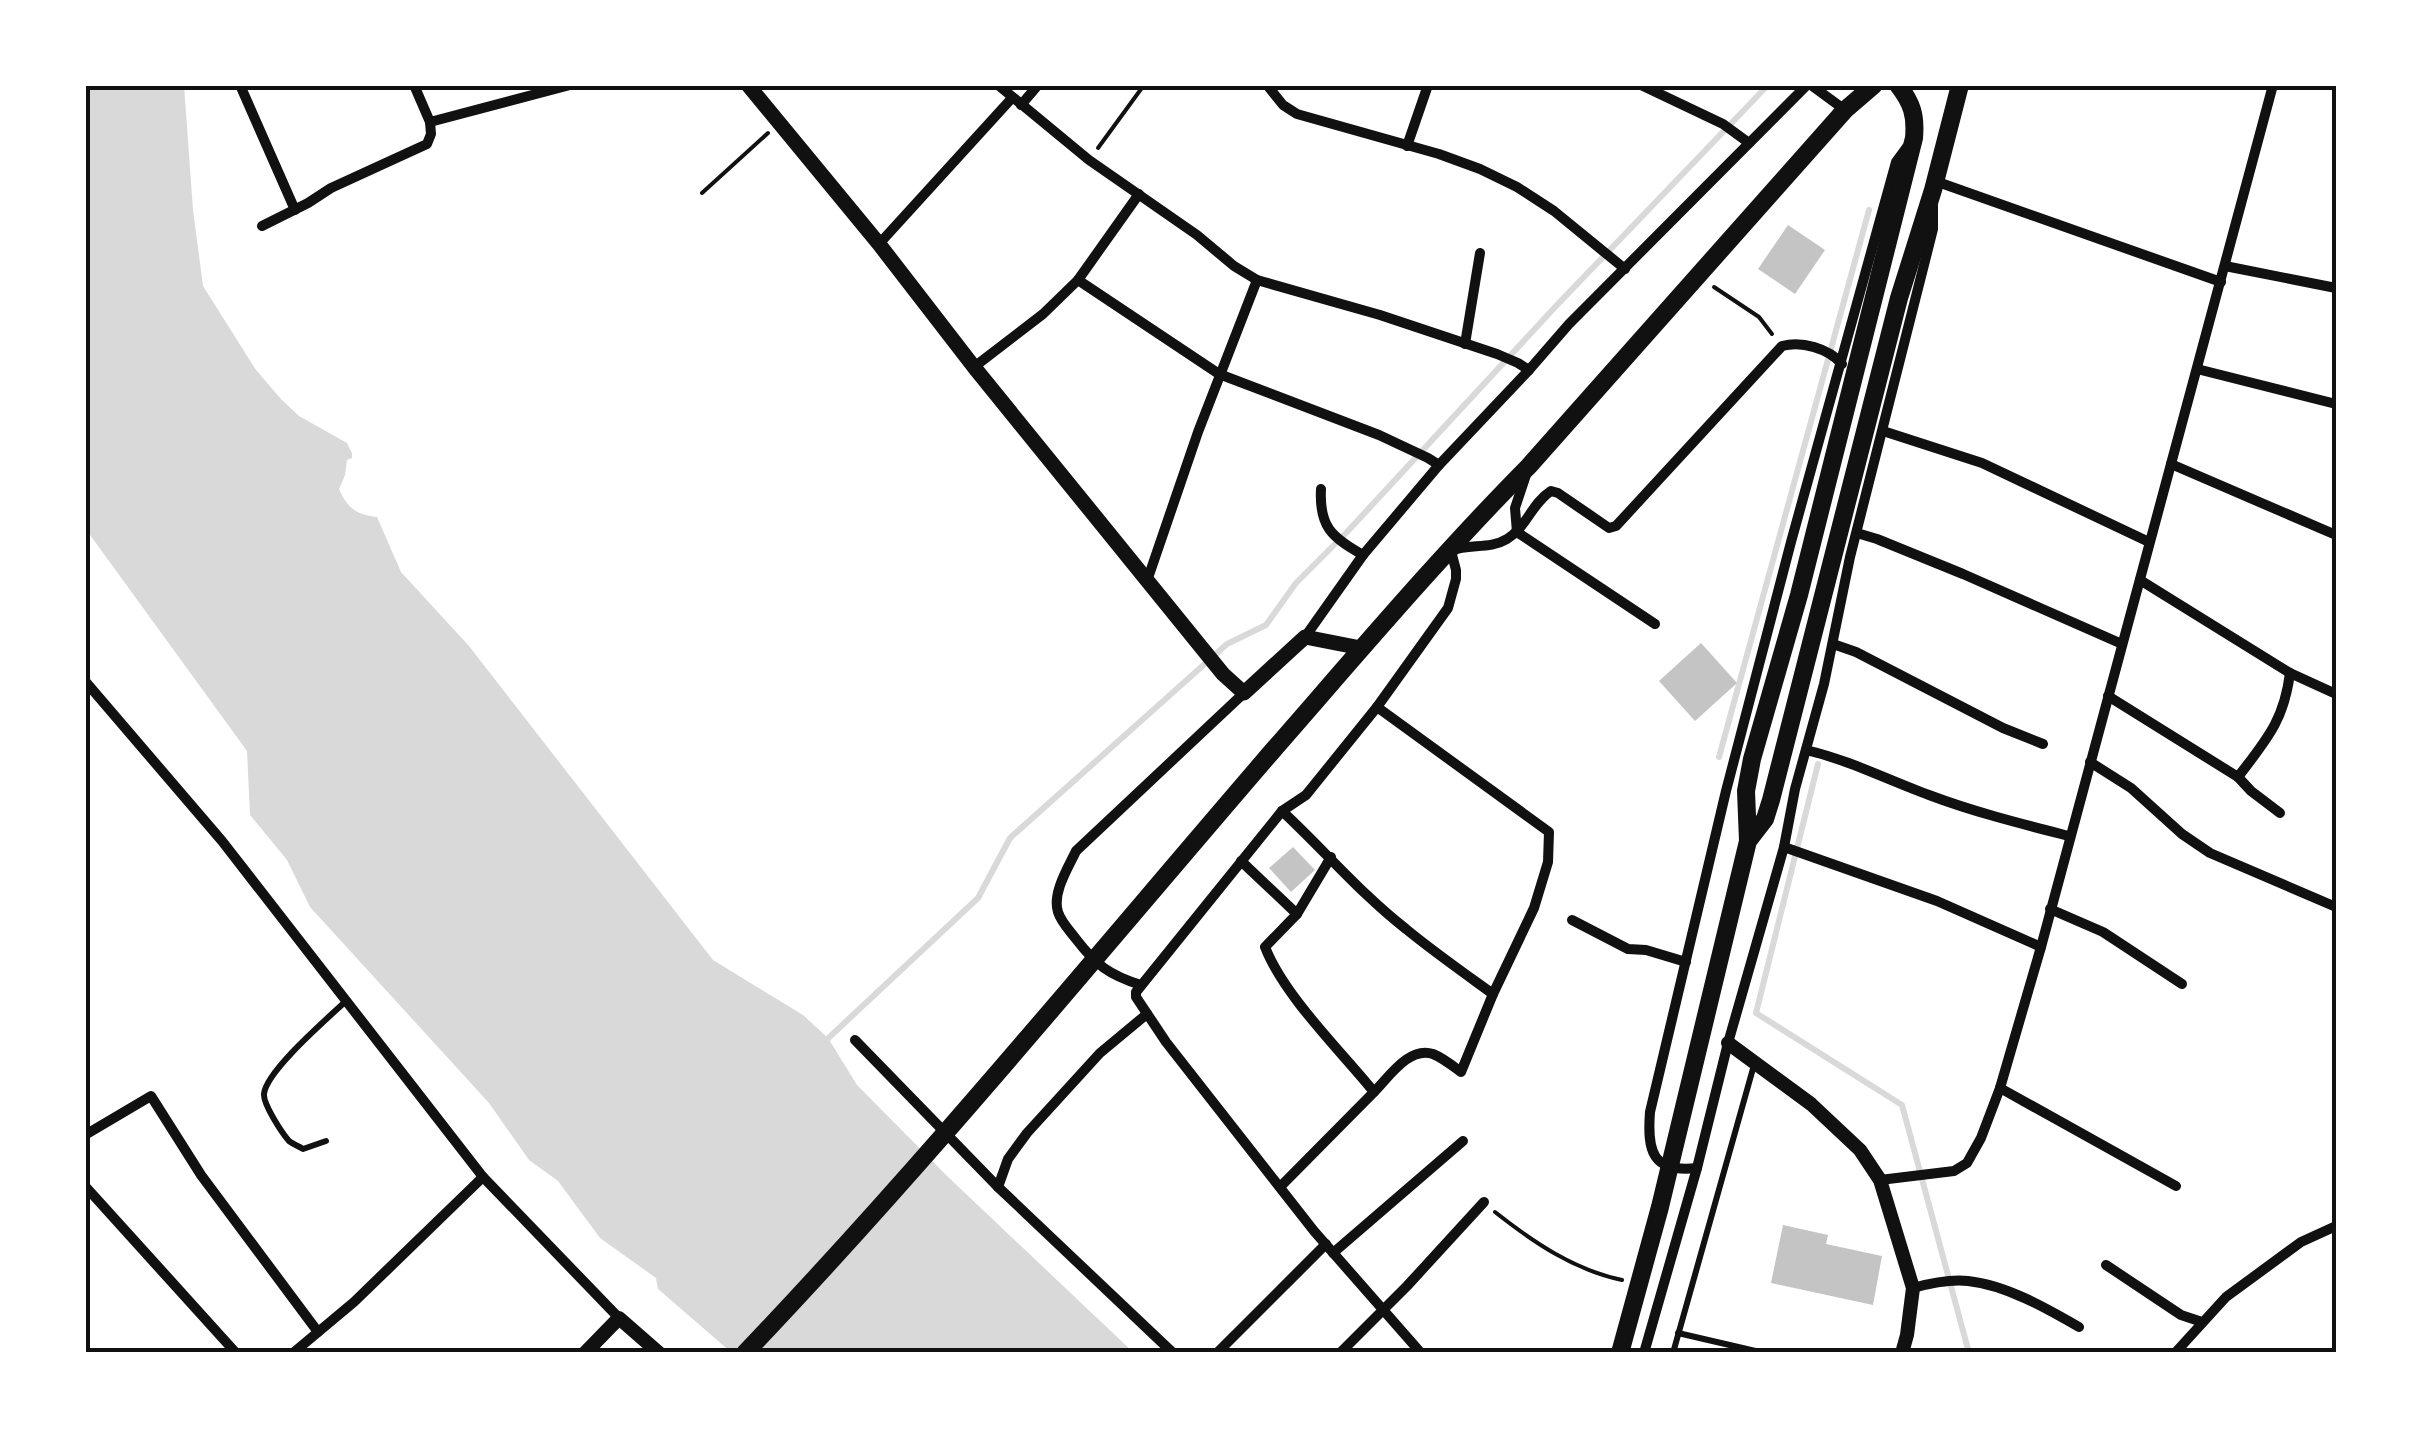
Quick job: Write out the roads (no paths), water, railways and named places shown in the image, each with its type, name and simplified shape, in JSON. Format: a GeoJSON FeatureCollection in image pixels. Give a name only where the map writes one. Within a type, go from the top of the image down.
{"type":"FeatureCollection","features":[{"type":"Feature","properties":{"kind":"main road"},"geometry":{"type":"LineString","coordinates":[[748,85],[1223,674],[1244,693],[1305,637],[1361,648]]}},
{"type":"Feature","properties":{"kind":"main road"},"geometry":{"type":"LineString","coordinates":[[745,1353],[846,1246],[1361,648],[1529,466],[1845,110],[1874,85]]}},
{"type":"Feature","properties":{"kind":"main road"},"geometry":{"type":"LineString","coordinates":[[1620,1353],[1660,1207],[1748,841],[1746,790],[1752,759],[1799,595],[1914,138],[1916,119],[1911,102],[1898,85]]}},
{"type":"Feature","properties":{"kind":"main road"},"geometry":{"type":"LineString","coordinates":[[1748,841],[1765,819],[1771,800],[1863,476],[1899,298],[1960,85]]}},
{"type":"Feature","properties":{"kind":"main road"},"geometry":{"type":"LineString","coordinates":[[1876,293],[1899,298]]}},
{"type":"Feature","properties":{"kind":"street"},"geometry":{"type":"LineString","coordinates":[[240,85],[295,210]]}},
{"type":"Feature","properties":{"kind":"street"},"geometry":{"type":"LineString","coordinates":[[262,226],[331,188],[428,144],[430,122],[414,85]]}},
{"type":"Feature","properties":{"kind":"street"},"geometry":{"type":"LineString","coordinates":[[430,122],[570,85]]}},
{"type":"Feature","properties":{"kind":"street"},"geometry":{"type":"LineString","coordinates":[[998,85],[1089,160],[1257,280],[1380,315],[1497,354],[1529,370]]}},
{"type":"Feature","properties":{"kind":"street"},"geometry":{"type":"LineString","coordinates":[[879,244],[1016,102],[1038,85]]}},
{"type":"Feature","properties":{"kind":"street"},"geometry":{"type":"LineString","coordinates":[[1267,85],[1297,114],[1440,154],[1517,187],[1554,211],[1625,269]]}},
{"type":"Feature","properties":{"kind":"street"},"geometry":{"type":"LineString","coordinates":[[1407,146],[1428,85]]}},
{"type":"Feature","properties":{"kind":"street"},"geometry":{"type":"LineString","coordinates":[[1641,85],[1722,124],[1749,143]]}},
{"type":"Feature","properties":{"kind":"street"},"geometry":{"type":"LineString","coordinates":[[1305,637],[1363,554],[1439,465],[1569,324],[1749,143],[1809,85],[1845,110]]}},
{"type":"Feature","properties":{"kind":"street"},"geometry":{"type":"LineString","coordinates":[[1880,1180],[1954,1171],[1967,1163],[2000,1088],[2273,85]]}},
{"type":"Feature","properties":{"kind":"street"},"geometry":{"type":"LineString","coordinates":[[1697,1168],[1677,1170],[1664,1166],[1652,1154],[1650,1112],[1726,792],[1838,359],[1896,162],[1914,138]]}},
{"type":"Feature","properties":{"kind":"street"},"geometry":{"type":"LineString","coordinates":[[1644,1353],[1728,1043],[1787,849],[1806,750],[1836,646],[1860,534],[1863,476],[1886,431],[1925,261],[1934,216],[1934,185],[2221,282]]}},
{"type":"Feature","properties":{"kind":"street"},"geometry":{"type":"LineString","coordinates":[[974,367],[1032,323],[1078,280],[1139,194]]}},
{"type":"Feature","properties":{"kind":"street"},"geometry":{"type":"LineString","coordinates":[[1465,344],[1480,254]]}},
{"type":"Feature","properties":{"kind":"street"},"geometry":{"type":"LineString","coordinates":[[2225,266],[2336,288]]}},
{"type":"Feature","properties":{"kind":"street"},"geometry":{"type":"LineString","coordinates":[[1078,280],[1219,374],[1379,435],[1439,465]]}},
{"type":"Feature","properties":{"kind":"street"},"geometry":{"type":"LineString","coordinates":[[1147,581],[1219,374],[1257,280]]}},
{"type":"Feature","properties":{"kind":"street"},"geometry":{"type":"LineString","coordinates":[[1421,1353],[1280,1187],[1147,1014],[1136,992],[1282,810],[1306,795],[1448,608],[1456,570],[1451,550],[1503,542],[1517,532],[1551,491],[1610,528],[1616,526],[1782,346],[1814,348],[1838,359]]}},
{"type":"Feature","properties":{"kind":"street"},"geometry":{"type":"LineString","coordinates":[[2197,369],[2336,404]]}},
{"type":"Feature","properties":{"kind":"street"},"geometry":{"type":"LineString","coordinates":[[1886,431],[1982,463],[2150,542]]}},
{"type":"Feature","properties":{"kind":"street"},"geometry":{"type":"LineString","coordinates":[[2171,464],[2336,535]]}},
{"type":"Feature","properties":{"kind":"street"},"geometry":{"type":"LineString","coordinates":[[1517,532],[1515,508],[1529,466]]}},
{"type":"Feature","properties":{"kind":"street"},"geometry":{"type":"LineString","coordinates":[[1320,489],[1319,512],[1330,530],[1363,554]]}},
{"type":"Feature","properties":{"kind":"street"},"geometry":{"type":"LineString","coordinates":[[1517,532],[1654,624]]}},
{"type":"Feature","properties":{"kind":"street"},"geometry":{"type":"LineString","coordinates":[[1860,534],[2122,644]]}},
{"type":"Feature","properties":{"kind":"street"},"geometry":{"type":"LineString","coordinates":[[1791,542],[1810,549]]}},
{"type":"Feature","properties":{"kind":"street"},"geometry":{"type":"LineString","coordinates":[[2140,580],[2290,673],[2336,694]]}},
{"type":"Feature","properties":{"kind":"street"},"geometry":{"type":"LineString","coordinates":[[1779,588],[1799,595]]}},
{"type":"Feature","properties":{"kind":"street"},"geometry":{"type":"LineString","coordinates":[[1836,646],[1856,652],[2003,728],[2043,744]]}},
{"type":"Feature","properties":{"kind":"street"},"geometry":{"type":"LineString","coordinates":[[2238,777],[2279,718],[2290,673]]}},
{"type":"Feature","properties":{"kind":"street"},"geometry":{"type":"LineString","coordinates":[[85,681],[222,841],[482,1177],[619,1318],[659,1353]]}},
{"type":"Feature","properties":{"kind":"street"},"geometry":{"type":"LineString","coordinates":[[1141,985],[1106,972],[1090,957],[1057,911],[1060,886],[1076,851],[1244,693]]}},
{"type":"Feature","properties":{"kind":"street"},"geometry":{"type":"LineString","coordinates":[[2108,696],[2238,777],[2280,813]]}},
{"type":"Feature","properties":{"kind":"street"},"geometry":{"type":"LineString","coordinates":[[1280,1187],[1414,1054],[1434,1054],[1462,1072],[1534,908],[1548,862],[1549,832],[1376,707]]}},
{"type":"Feature","properties":{"kind":"street"},"geometry":{"type":"LineString","coordinates":[[1806,750],[1835,757],[1931,796],[2004,820],[2069,836]]}},
{"type":"Feature","properties":{"kind":"street"},"geometry":{"type":"LineString","coordinates":[[2090,762],[2131,788],[2182,834],[2210,853],[2336,907]]}},
{"type":"Feature","properties":{"kind":"street"},"geometry":{"type":"LineString","coordinates":[[1282,810],[1405,929],[1493,994]]}},
{"type":"Feature","properties":{"kind":"street"},"geometry":{"type":"LineString","coordinates":[[1787,849],[1936,901],[2041,948]]}},
{"type":"Feature","properties":{"kind":"street"},"geometry":{"type":"LineString","coordinates":[[1331,857],[1297,914],[1265,948],[1328,1039],[1374,1092]]}},
{"type":"Feature","properties":{"kind":"street"},"geometry":{"type":"LineString","coordinates":[[1240,860],[1297,914]]}},
{"type":"Feature","properties":{"kind":"street"},"geometry":{"type":"LineString","coordinates":[[2050,909],[2103,932],[2182,984]]}},
{"type":"Feature","properties":{"kind":"street"},"geometry":{"type":"LineString","coordinates":[[1572,920],[1628,949],[1686,962]]}},
{"type":"Feature","properties":{"kind":"street"},"geometry":{"type":"LineString","coordinates":[[998,1187],[1008,1159],[1027,1133],[1100,1053],[1147,1014]]}},
{"type":"Feature","properties":{"kind":"street"},"geometry":{"type":"LineString","coordinates":[[855,1040],[998,1187],[1174,1353]]}},
{"type":"Feature","properties":{"kind":"street"},"geometry":{"type":"LineString","coordinates":[[1728,1043],[1812,1104],[1860,1150],[1880,1180],[1913,1288],[1902,1353]]}},
{"type":"Feature","properties":{"kind":"street"},"geometry":{"type":"LineString","coordinates":[[2000,1088],[2176,1186]]}},
{"type":"Feature","properties":{"kind":"street"},"geometry":{"type":"LineString","coordinates":[[85,1134],[150,1096],[201,1175],[318,1332]]}},
{"type":"Feature","properties":{"kind":"street"},"geometry":{"type":"LineString","coordinates":[[1217,1353],[1329,1248],[1463,1141]]}},
{"type":"Feature","properties":{"kind":"street"},"geometry":{"type":"LineString","coordinates":[[293,1353],[354,1302],[482,1177]]}},
{"type":"Feature","properties":{"kind":"street"},"geometry":{"type":"LineString","coordinates":[[85,1186],[236,1353]]}},
{"type":"Feature","properties":{"kind":"street"},"geometry":{"type":"LineString","coordinates":[[1340,1353],[1484,1202]]}},
{"type":"Feature","properties":{"kind":"street"},"geometry":{"type":"LineString","coordinates":[[2175,1353],[2226,1297],[2301,1242],[2336,1226]]}},
{"type":"Feature","properties":{"kind":"street"},"geometry":{"type":"LineString","coordinates":[[2106,1265],[2181,1315],[2202,1322]]}},
{"type":"Feature","properties":{"kind":"street"},"geometry":{"type":"LineString","coordinates":[[1913,1288],[1960,1280],[1984,1284],[2078,1327]]}},
{"type":"Feature","properties":{"kind":"street"},"geometry":{"type":"LineString","coordinates":[[585,1353],[619,1318]]}},
{"type":"Feature","properties":{"kind":"lane"},"geometry":{"type":"LineString","coordinates":[[326,1141],[302,1149],[290,1141],[265,1104],[264,1094],[267,1084],[295,1049],[346,1001]]}},
{"type":"Feature","properties":{"kind":"lane"},"geometry":{"type":"LineString","coordinates":[[1673,1353],[1754,1064]]}},
{"type":"Feature","properties":{"kind":"lane"},"geometry":{"type":"LineString","coordinates":[[1678,1333],[1764,1353]]}},
{"type":"Feature","properties":{"kind":"waterway"},"geometry":{"type":"LineString","coordinates":[[822,1044],[978,898],[1010,838],[1227,644],[1266,625],[1296,583],[1768,85]]}},
{"type":"Feature","properties":{"kind":"waterway"},"geometry":{"type":"LineString","coordinates":[[1719,757],[1869,210]]}},
{"type":"Feature","properties":{"kind":"waterway"},"geometry":{"type":"LineString","coordinates":[[1818,764],[1756,1013],[1902,1105],[1969,1353]]}}]}
